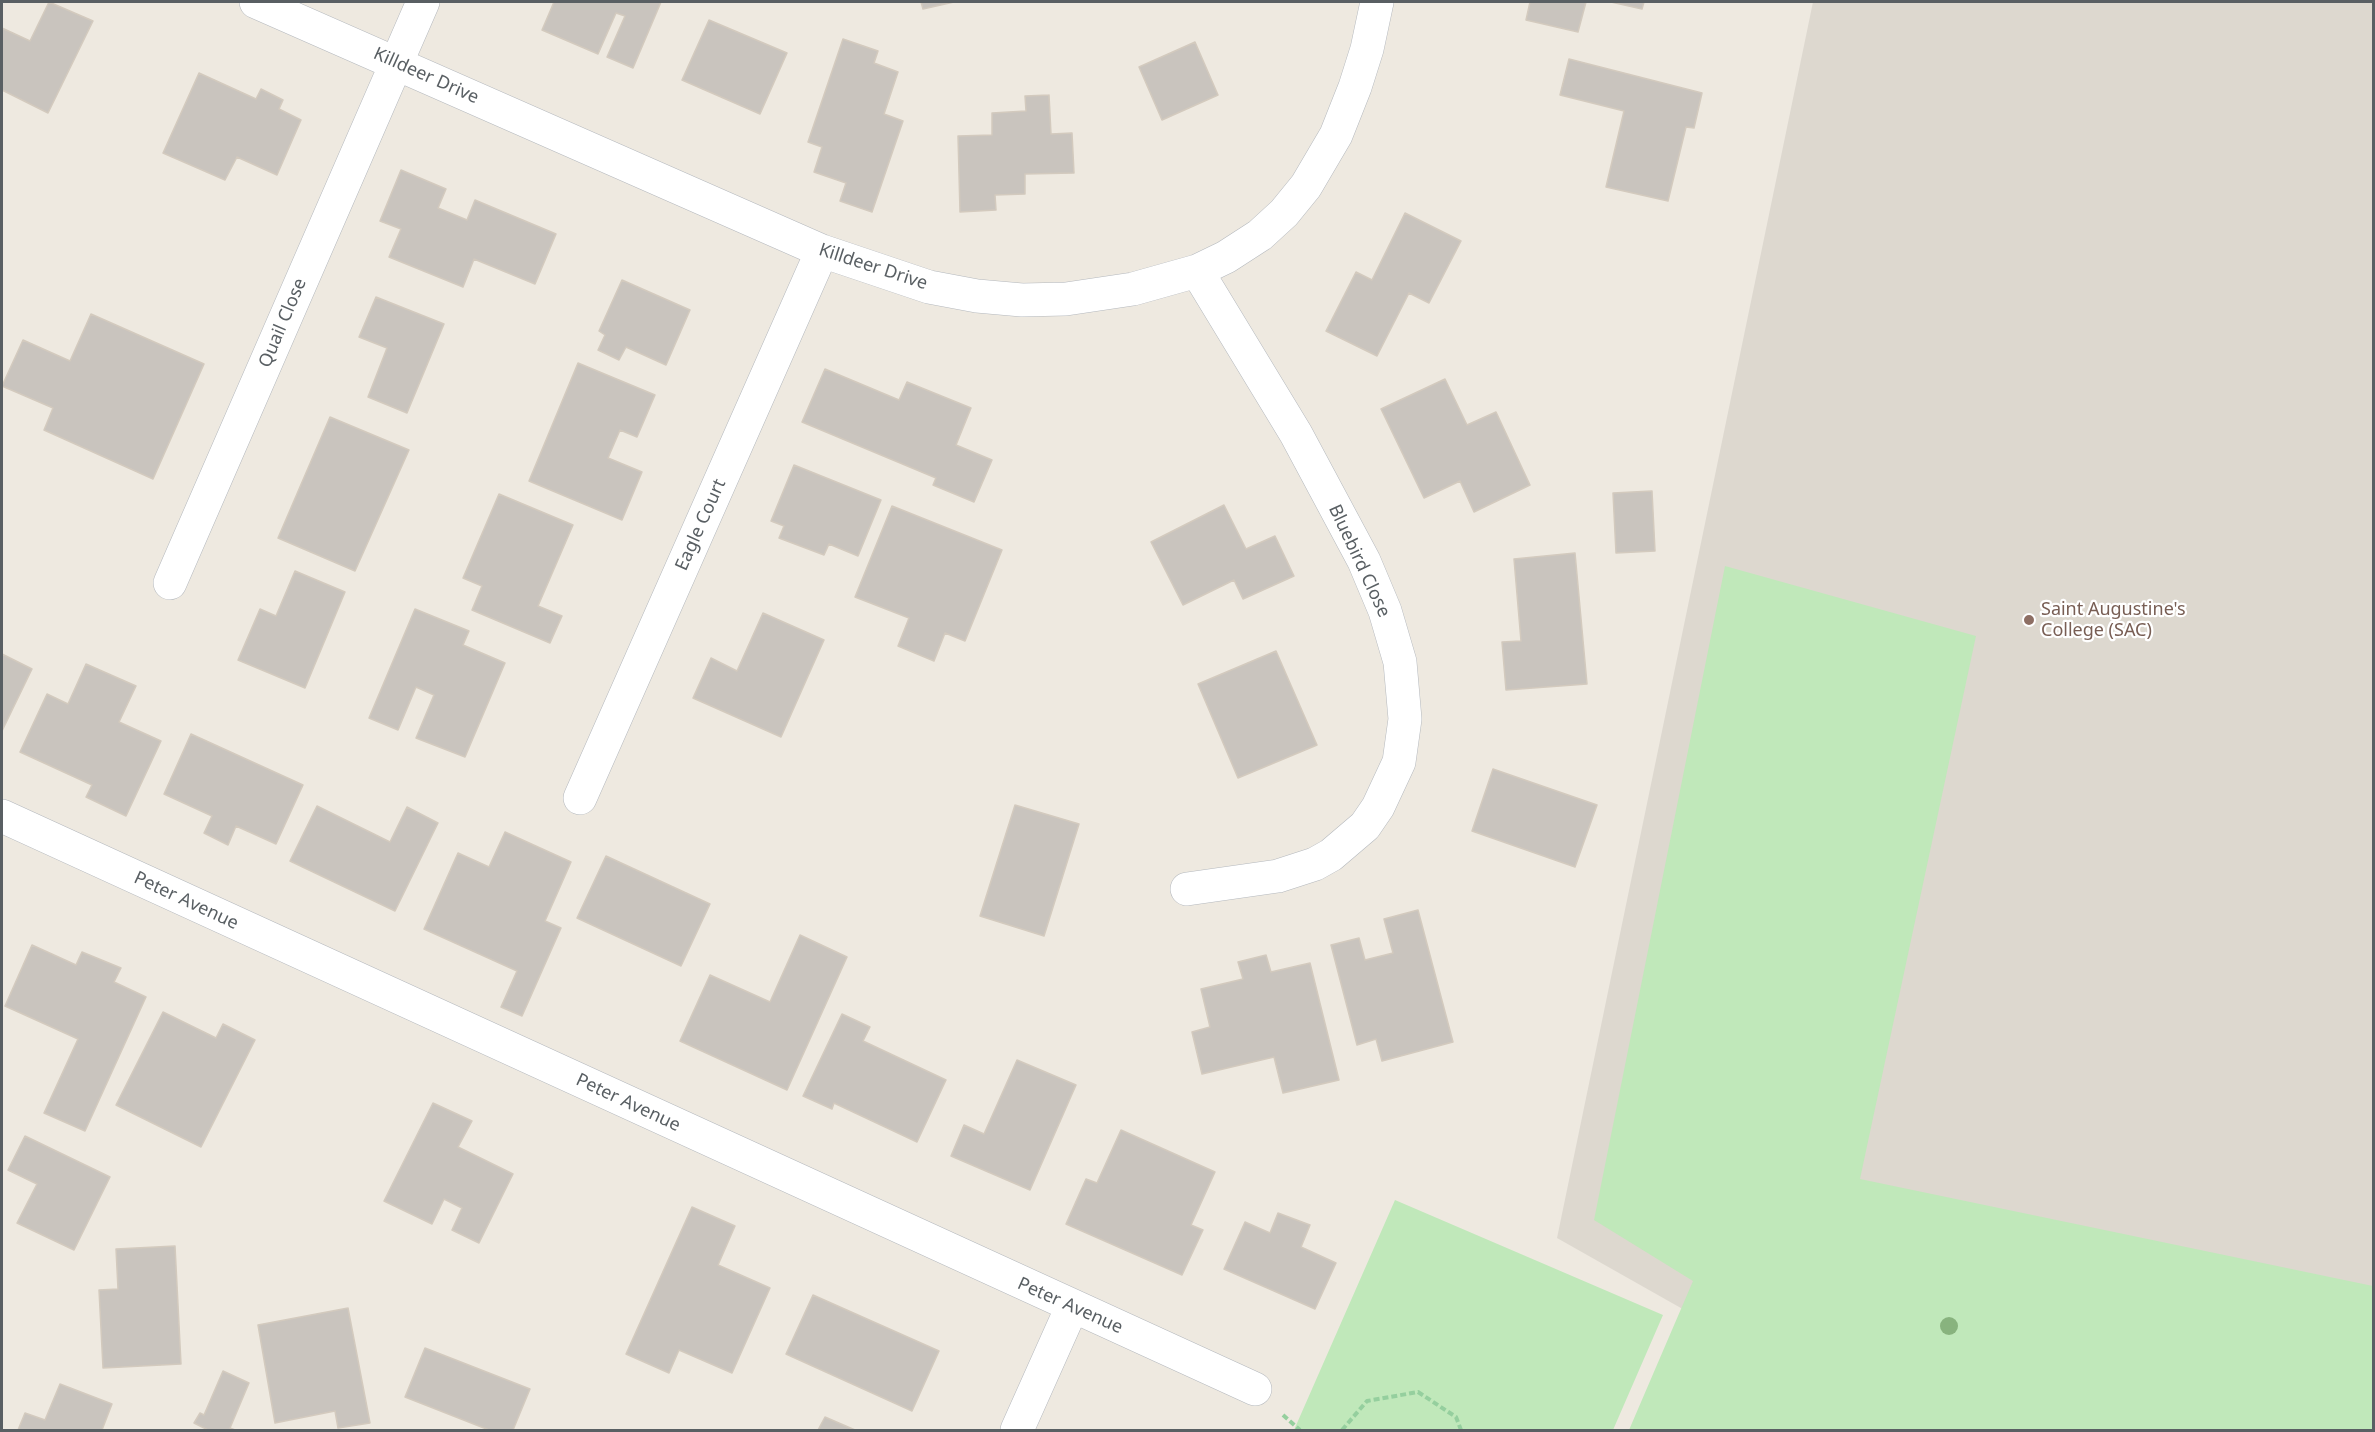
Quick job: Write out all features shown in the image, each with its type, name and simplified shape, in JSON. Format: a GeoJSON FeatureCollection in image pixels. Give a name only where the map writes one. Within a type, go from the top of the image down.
{"type":"FeatureCollection","features":[{"type":"Feature","properties":{"kind":"street","name":"Killdeer Drive"},"geometry":{"type":"LineString","coordinates":[[256,2],[822,251],[929,286],[977,296],[1022,300],[1066,299],[1133,289],[1197,271],[1226,257],[1260,235],[1284,213],[1306,186],[1336,135],[1367,49],[1377,2]]}},
{"type":"Feature","properties":{"kind":"street","name":"Quail Close"},"geometry":{"type":"LineString","coordinates":[[170,584],[423,2]]}},
{"type":"Feature","properties":{"kind":"street","name":"Eagle Court"},"geometry":{"type":"LineString","coordinates":[[580,798],[822,251]]}},
{"type":"Feature","properties":{"kind":"street","name":"Bluebird Close"},"geometry":{"type":"LineString","coordinates":[[1187,889],[1278,876],[1315,864],[1331,855],[1365,826],[1378,807],[1399,762],[1405,719],[1400,662],[1385,611],[1364,561],[1296,434],[1197,271]]}},
{"type":"Feature","properties":{"kind":"street","name":"Peter Avenue"},"geometry":{"type":"LineString","coordinates":[[2,816],[1255,1389]]}},
{"type":"Feature","properties":{"kind":"street"},"geometry":{"type":"LineString","coordinates":[[1017,1431],[1072,1307]]}},
{"type":"Feature","properties":{"kind":"path"},"geometry":{"type":"LineString","coordinates":[[1342,1431],[1367,1401],[1418,1392],[1456,1417],[1461,1431]]}},
{"type":"Feature","properties":{"kind":"shaded area","name":"Saint Augustine's College (SAC)"},"geometry":{"type":"Polygon","coordinates":[[[1813,2],[2373,2],[2373,1430],[1872,1416],[1557,1238],[1813,2]]]}},
{"type":"Feature","properties":{"kind":"green space"},"geometry":{"type":"Polygon","coordinates":[[[1725,566],[1976,636],[1860,1179],[2373,1286],[2373,1430],[1629,1430],[1693,1281],[1594,1220],[1725,566]]]}},
{"type":"Feature","properties":{"kind":"green space"},"geometry":{"type":"Polygon","coordinates":[[[1395,1200],[1663,1315],[1613,1430],[1294,1430],[1395,1200]]]}},
{"type":"Feature","properties":{"kind":"building"},"geometry":{"type":"Polygon","coordinates":[[[49,2],[93,21],[48,113],[2,90],[2,28],[30,41],[49,2]]]}},
{"type":"Feature","properties":{"kind":"building"},"geometry":{"type":"Polygon","coordinates":[[[554,2],[661,2],[633,68],[607,57],[625,16],[616,13],[598,54],[542,30],[554,2]]]}},
{"type":"Feature","properties":{"kind":"building"},"geometry":{"type":"Polygon","coordinates":[[[921,2],[954,2],[923,9],[921,2]]]}},
{"type":"Feature","properties":{"kind":"building"},"geometry":{"type":"Polygon","coordinates":[[[1530,2],[1586,2],[1578,32],[1526,20],[1530,2]]]}},
{"type":"Feature","properties":{"kind":"building"},"geometry":{"type":"Polygon","coordinates":[[[1611,2],[1644,2],[1642,9],[1611,2]]]}},
{"type":"Feature","properties":{"kind":"building"},"geometry":{"type":"Polygon","coordinates":[[[709,20],[787,53],[760,114],[682,80],[709,20]]]}},
{"type":"Feature","properties":{"kind":"building"},"geometry":{"type":"Polygon","coordinates":[[[843,39],[878,51],[874,63],[898,72],[884,114],[903,121],[872,212],[840,201],[846,183],[814,172],[822,147],[808,142],[843,39]]]}},
{"type":"Feature","properties":{"kind":"building"},"geometry":{"type":"Polygon","coordinates":[[[1195,42],[1218,95],[1162,120],[1139,67],[1195,42]]]}},
{"type":"Feature","properties":{"kind":"building"},"geometry":{"type":"Polygon","coordinates":[[[1569,59],[1702,93],[1694,128],[1686,127],[1668,201],[1606,187],[1624,111],[1560,95],[1569,59]]]}},
{"type":"Feature","properties":{"kind":"building"},"geometry":{"type":"Polygon","coordinates":[[[199,73],[256,99],[261,89],[283,100],[279,109],[301,120],[277,175],[237,157],[225,180],[163,153],[199,73]]]}},
{"type":"Feature","properties":{"kind":"building"},"geometry":{"type":"Polygon","coordinates":[[[1049,95],[1051,134],[1072,133],[1074,173],[1025,174],[1025,194],[995,195],[996,210],[960,212],[958,136],[992,135],[992,113],[1026,111],[1025,96],[1049,95]]]}},
{"type":"Feature","properties":{"kind":"building"},"geometry":{"type":"Polygon","coordinates":[[[401,170],[446,189],[438,208],[467,220],[475,200],[556,234],[535,284],[474,259],[463,287],[389,257],[401,229],[380,221],[401,170]]]}},
{"type":"Feature","properties":{"kind":"building"},"geometry":{"type":"Polygon","coordinates":[[[1405,213],[1461,241],[1429,303],[1409,293],[1377,356],[1326,331],[1356,272],[1372,280],[1405,213]]]}},
{"type":"Feature","properties":{"kind":"building"},"geometry":{"type":"Polygon","coordinates":[[[622,280],[690,310],[666,365],[626,347],[619,360],[598,350],[605,335],[599,331],[622,280]]]}},
{"type":"Feature","properties":{"kind":"building"},"geometry":{"type":"Polygon","coordinates":[[[376,297],[444,324],[407,413],[368,397],[387,348],[359,337],[376,297]]]}},
{"type":"Feature","properties":{"kind":"building"},"geometry":{"type":"Polygon","coordinates":[[[91,314],[204,364],[153,479],[44,430],[53,408],[2,386],[23,340],[70,361],[91,314]]]}},
{"type":"Feature","properties":{"kind":"building"},"geometry":{"type":"Polygon","coordinates":[[[578,363],[655,395],[637,437],[620,430],[608,458],[642,472],[622,520],[529,481],[578,363]]]}},
{"type":"Feature","properties":{"kind":"building"},"geometry":{"type":"Polygon","coordinates":[[[825,369],[899,400],[907,382],[971,408],[956,445],[992,460],[974,502],[933,485],[936,478],[802,422],[825,369]]]}},
{"type":"Feature","properties":{"kind":"building"},"geometry":{"type":"Polygon","coordinates":[[[1445,379],[1467,425],[1496,412],[1530,485],[1474,512],[1460,481],[1424,498],[1381,409],[1445,379]]]}},
{"type":"Feature","properties":{"kind":"building"},"geometry":{"type":"Polygon","coordinates":[[[330,417],[409,450],[355,571],[278,538],[330,417]]]}},
{"type":"Feature","properties":{"kind":"building"},"geometry":{"type":"Polygon","coordinates":[[[794,465],[881,500],[858,556],[829,544],[824,555],[779,538],[784,526],[771,521],[794,465]]]}},
{"type":"Feature","properties":{"kind":"building"},"geometry":{"type":"Polygon","coordinates":[[[1652,491],[1655,551],[1616,553],[1613,493],[1652,491]]]}},
{"type":"Feature","properties":{"kind":"building"},"geometry":{"type":"Polygon","coordinates":[[[499,494],[573,525],[538,606],[562,616],[550,643],[472,610],[482,586],[463,578],[499,494]]]}},
{"type":"Feature","properties":{"kind":"building"},"geometry":{"type":"Polygon","coordinates":[[[1224,505],[1246,549],[1275,536],[1294,576],[1243,599],[1234,580],[1183,605],[1151,542],[1224,505]]]}},
{"type":"Feature","properties":{"kind":"building"},"geometry":{"type":"Polygon","coordinates":[[[892,506],[1002,550],[965,641],[945,633],[934,661],[898,646],[909,618],[855,597],[892,506]]]}},
{"type":"Feature","properties":{"kind":"building"},"geometry":{"type":"Polygon","coordinates":[[[1575,553],[1587,684],[1506,690],[1502,642],[1521,641],[1514,559],[1575,553]]]}},
{"type":"Feature","properties":{"kind":"building"},"geometry":{"type":"Polygon","coordinates":[[[295,571],[345,592],[305,688],[238,660],[260,609],[276,616],[295,571]]]}},
{"type":"Feature","properties":{"kind":"building"},"geometry":{"type":"Polygon","coordinates":[[[415,609],[469,631],[463,645],[505,663],[465,757],[416,738],[434,695],[416,687],[398,730],[369,718],[415,609]]]}},
{"type":"Feature","properties":{"kind":"building"},"geometry":{"type":"Polygon","coordinates":[[[763,613],[824,640],[781,737],[693,698],[711,658],[737,671],[763,613]]]}},
{"type":"Feature","properties":{"kind":"building"},"geometry":{"type":"Polygon","coordinates":[[[1276,651],[1317,745],[1238,778],[1198,684],[1276,651]]]}},
{"type":"Feature","properties":{"kind":"building"},"geometry":{"type":"Polygon","coordinates":[[[2,654],[32,669],[2,731],[2,654]]]}},
{"type":"Feature","properties":{"kind":"building"},"geometry":{"type":"Polygon","coordinates":[[[86,664],[136,686],[119,722],[161,741],[126,816],[86,797],[92,785],[20,752],[47,694],[68,704],[86,664]]]}},
{"type":"Feature","properties":{"kind":"building"},"geometry":{"type":"Polygon","coordinates":[[[191,734],[303,785],[276,844],[236,826],[228,845],[204,833],[212,816],[164,794],[191,734]]]}},
{"type":"Feature","properties":{"kind":"building"},"geometry":{"type":"Polygon","coordinates":[[[1493,769],[1597,805],[1575,867],[1472,831],[1493,769]]]}},
{"type":"Feature","properties":{"kind":"building"},"geometry":{"type":"Polygon","coordinates":[[[1015,805],[1079,824],[1044,936],[980,916],[1015,805]]]}},
{"type":"Feature","properties":{"kind":"building"},"geometry":{"type":"Polygon","coordinates":[[[317,806],[390,842],[407,807],[438,823],[395,911],[290,861],[317,806]]]}},
{"type":"Feature","properties":{"kind":"building"},"geometry":{"type":"Polygon","coordinates":[[[505,832],[571,862],[545,921],[561,928],[522,1016],[501,1007],[517,971],[424,929],[458,853],[489,867],[505,832]]]}},
{"type":"Feature","properties":{"kind":"building"},"geometry":{"type":"Polygon","coordinates":[[[606,856],[710,904],[681,966],[577,918],[606,856]]]}},
{"type":"Feature","properties":{"kind":"building"},"geometry":{"type":"Polygon","coordinates":[[[1418,910],[1453,1042],[1382,1061],[1376,1039],[1357,1045],[1331,945],[1359,938],[1365,960],[1393,953],[1384,919],[1418,910]]]}},
{"type":"Feature","properties":{"kind":"building"},"geometry":{"type":"Polygon","coordinates":[[[800,935],[847,957],[787,1090],[680,1041],[710,975],[770,1002],[800,935]]]}},
{"type":"Feature","properties":{"kind":"building"},"geometry":{"type":"Polygon","coordinates":[[[32,945],[76,965],[82,952],[121,968],[114,982],[146,997],[85,1131],[44,1113],[78,1039],[5,1006],[32,945]]]}},
{"type":"Feature","properties":{"kind":"building"},"geometry":{"type":"Polygon","coordinates":[[[1266,955],[1271,972],[1310,963],[1339,1080],[1283,1093],[1274,1057],[1202,1074],[1192,1032],[1210,1027],[1201,989],[1243,979],[1238,962],[1266,955]]]}},
{"type":"Feature","properties":{"kind":"building"},"geometry":{"type":"Polygon","coordinates":[[[163,1012],[216,1038],[223,1024],[255,1040],[201,1147],[116,1105],[163,1012]]]}},
{"type":"Feature","properties":{"kind":"building"},"geometry":{"type":"Polygon","coordinates":[[[842,1014],[870,1027],[863,1041],[946,1080],[917,1142],[834,1103],[832,1109],[803,1096],[842,1014]]]}},
{"type":"Feature","properties":{"kind":"building"},"geometry":{"type":"Polygon","coordinates":[[[1017,1060],[1076,1085],[1030,1190],[951,1156],[964,1125],[984,1134],[1017,1060]]]}},
{"type":"Feature","properties":{"kind":"building"},"geometry":{"type":"Polygon","coordinates":[[[433,1103],[472,1121],[458,1147],[513,1174],[479,1243],[452,1230],[462,1208],[444,1199],[432,1224],[384,1201],[433,1103]]]}},
{"type":"Feature","properties":{"kind":"building"},"geometry":{"type":"Polygon","coordinates":[[[1121,1130],[1215,1172],[1191,1225],[1203,1230],[1182,1275],[1066,1224],[1086,1179],[1097,1183],[1121,1130]]]}},
{"type":"Feature","properties":{"kind":"building"},"geometry":{"type":"Polygon","coordinates":[[[25,1136],[110,1177],[74,1250],[17,1223],[37,1184],[8,1170],[25,1136]]]}},
{"type":"Feature","properties":{"kind":"building"},"geometry":{"type":"Polygon","coordinates":[[[692,1207],[735,1226],[718,1265],[770,1288],[732,1373],[679,1350],[669,1373],[626,1354],[692,1207]]]}},
{"type":"Feature","properties":{"kind":"building"},"geometry":{"type":"Polygon","coordinates":[[[1278,1213],[1310,1225],[1301,1247],[1336,1263],[1315,1309],[1224,1269],[1245,1222],[1270,1233],[1278,1213]]]}},
{"type":"Feature","properties":{"kind":"building"},"geometry":{"type":"Polygon","coordinates":[[[175,1246],[181,1364],[103,1368],[99,1290],[118,1289],[116,1249],[175,1246]]]}},
{"type":"Feature","properties":{"kind":"building"},"geometry":{"type":"Polygon","coordinates":[[[813,1295],[939,1351],[912,1411],[786,1354],[813,1295]]]}},
{"type":"Feature","properties":{"kind":"building"},"geometry":{"type":"Polygon","coordinates":[[[348,1308],[370,1423],[338,1428],[335,1411],[275,1423],[258,1325],[348,1308]]]}},
{"type":"Feature","properties":{"kind":"building"},"geometry":{"type":"Polygon","coordinates":[[[425,1348],[530,1389],[513,1430],[489,1430],[405,1397],[425,1348]]]}},
{"type":"Feature","properties":{"kind":"building"},"geometry":{"type":"Polygon","coordinates":[[[223,1371],[249,1383],[230,1428],[235,1430],[208,1430],[194,1423],[200,1413],[204,1415],[223,1371]]]}},
{"type":"Feature","properties":{"kind":"building"},"geometry":{"type":"Polygon","coordinates":[[[60,1384],[112,1404],[102,1430],[18,1430],[25,1413],[45,1420],[60,1384]]]}},
{"type":"Feature","properties":{"kind":"building"},"geometry":{"type":"Polygon","coordinates":[[[825,1417],[855,1430],[818,1430],[825,1417]]]}},
{"type":"Feature","properties":{"kind":"place","name":"Saint Augustine's College (SAC)"},"geometry":{"type":"Point","coordinates":[2029,620]}}]}
